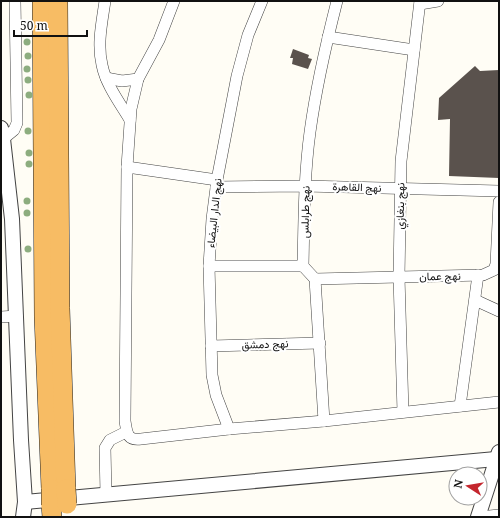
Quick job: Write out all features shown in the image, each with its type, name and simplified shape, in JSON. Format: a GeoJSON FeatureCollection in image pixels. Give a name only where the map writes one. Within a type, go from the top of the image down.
{"type":"FeatureCollection","features":[{"type":"Feature","properties":{"kind":"highway"},"geometry":{"type":"LineString","coordinates":[[42,1],[44,317],[59,503]]}},
{"type":"Feature","properties":{"kind":"highway"},"geometry":{"type":"LineString","coordinates":[[58,1],[60,308],[59,503]]}},
{"type":"Feature","properties":{"kind":"street"},"geometry":{"type":"LineString","coordinates":[[15,1],[18,123],[12,133],[2,134],[6,219],[17,316],[21,440],[25,502],[23,517]]}},
{"type":"Feature","properties":{"kind":"street"},"geometry":{"type":"LineString","coordinates":[[105,1],[100,42],[102,66],[106,78],[130,120]]}},
{"type":"Feature","properties":{"kind":"street"},"geometry":{"type":"LineString","coordinates":[[174,1],[159,40],[138,79],[131,109],[127,167],[125,413],[126,432],[130,438],[135,440],[499,402]]}},
{"type":"Feature","properties":{"kind":"street","name":"نهج الدار البيضاء"},"geometry":{"type":"LineString","coordinates":[[229,429],[216,395],[212,375],[209,266],[212,219],[216,184],[237,76],[248,35],[262,1]]}},
{"type":"Feature","properties":{"kind":"street","name":"نهج طرابلس"},"geometry":{"type":"LineString","coordinates":[[303,266],[305,186],[310,132],[319,79],[337,1]]}},
{"type":"Feature","properties":{"kind":"street"},"geometry":{"type":"LineString","coordinates":[[420,3],[438,1]]}},
{"type":"Feature","properties":{"kind":"street","name":"نهج بنغازي"},"geometry":{"type":"LineString","coordinates":[[403,412],[399,277],[400,189],[402,149],[420,3]]}},
{"type":"Feature","properties":{"kind":"street"},"geometry":{"type":"LineString","coordinates":[[328,37],[414,50]]}},
{"type":"Feature","properties":{"kind":"street"},"geometry":{"type":"LineString","coordinates":[[106,78],[122,81],[138,79]]}},
{"type":"Feature","properties":{"kind":"street","name":"نهج القاهرة"},"geometry":{"type":"LineString","coordinates":[[127,167],[216,184],[499,191]]}},
{"type":"Feature","properties":{"kind":"street","name":"نهج عمان"},"geometry":{"type":"LineString","coordinates":[[315,279],[489,274],[494,270],[496,264],[499,202]]}},
{"type":"Feature","properties":{"kind":"street"},"geometry":{"type":"LineString","coordinates":[[209,266],[303,266],[315,279],[324,421]]}},
{"type":"Feature","properties":{"kind":"street"},"geometry":{"type":"LineString","coordinates":[[460,406],[478,275]]}},
{"type":"Feature","properties":{"kind":"street"},"geometry":{"type":"LineString","coordinates":[[475,300],[499,311]]}},
{"type":"Feature","properties":{"kind":"street"},"geometry":{"type":"LineString","coordinates":[[1,318],[17,316]]}},
{"type":"Feature","properties":{"kind":"street","name":"نهج دمشق"},"geometry":{"type":"LineString","coordinates":[[211,346],[320,342]]}},
{"type":"Feature","properties":{"kind":"street"},"geometry":{"type":"LineString","coordinates":[[106,494],[105,448],[110,440],[126,432]]}},
{"type":"Feature","properties":{"kind":"street"},"geometry":{"type":"LineString","coordinates":[[25,502],[498,455],[479,517],[499,515]]}},
{"type":"Feature","properties":{"kind":"building"},"geometry":{"type":"Polygon","coordinates":[[[293,49],[309,55],[308,58],[312,59],[308,69],[292,64],[293,58],[290,58],[293,49]]]}},
{"type":"Feature","properties":{"kind":"building"},"geometry":{"type":"Polygon","coordinates":[[[475,66],[480,71],[499,70],[499,178],[449,176],[450,119],[438,120],[439,98],[475,66]]]}}]}
